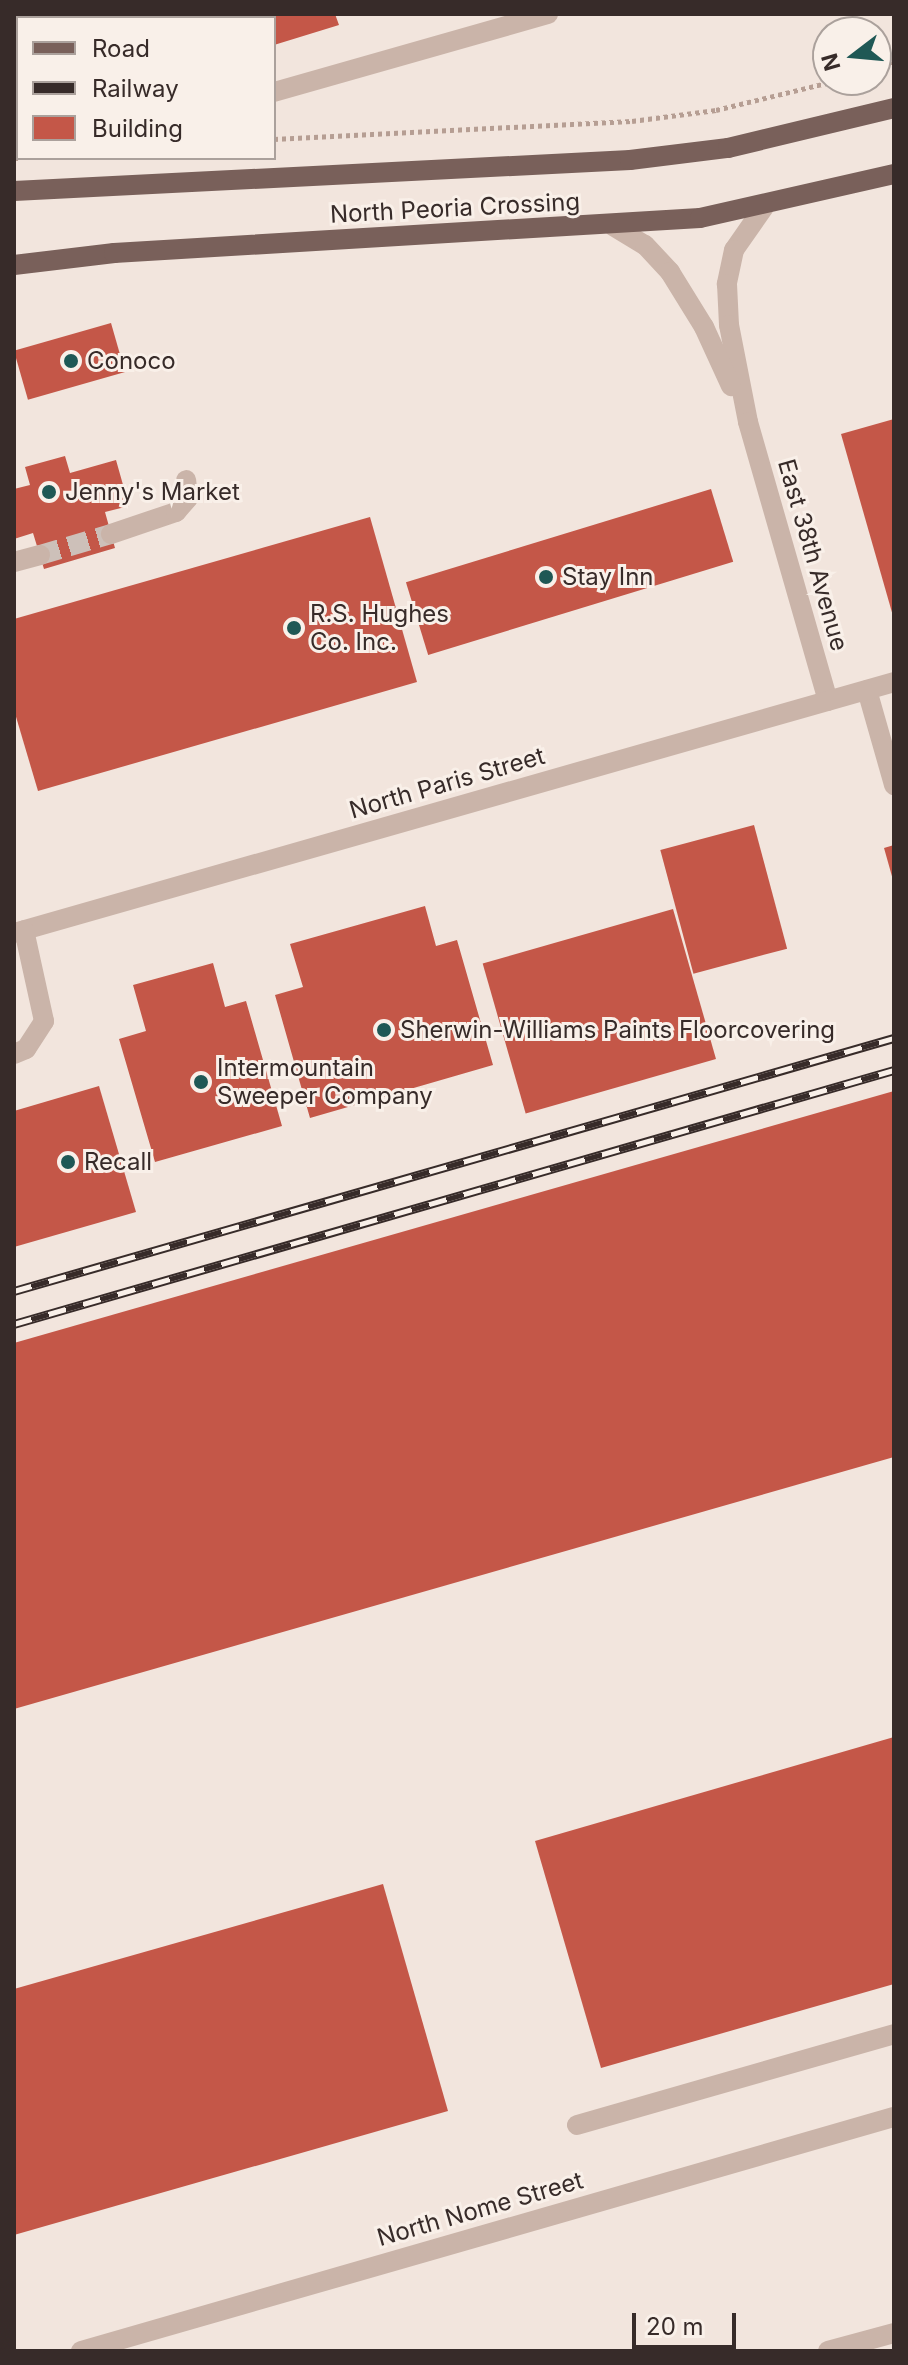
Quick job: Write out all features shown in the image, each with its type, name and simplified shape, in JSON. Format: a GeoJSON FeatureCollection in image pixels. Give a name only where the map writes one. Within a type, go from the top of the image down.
{"type":"FeatureCollection","features":[{"type":"Feature","properties":{"kind":"main road","name":"North Peoria Crossing"},"geometry":{"type":"LineString","coordinates":[[14,191],[630,160],[728,148],[894,108]]}},
{"type":"Feature","properties":{"kind":"main road","name":"North Peoria Crossing"},"geometry":{"type":"LineString","coordinates":[[14,265],[114,253],[613,226],[764,207],[894,174]]}},
{"type":"Feature","properties":{"kind":"street"},"geometry":{"type":"LineString","coordinates":[[276,91],[548,14]]}},
{"type":"Feature","properties":{"kind":"street","name":"East 38th Avenue"},"geometry":{"type":"LineString","coordinates":[[764,207],[741,236],[727,284],[729,325],[748,422],[828,701]]}},
{"type":"Feature","properties":{"kind":"street","name":"East 38th Avenue"},"geometry":{"type":"LineString","coordinates":[[613,226],[645,245],[686,295],[748,422]]}},
{"type":"Feature","properties":{"kind":"street"},"geometry":{"type":"LineString","coordinates":[[111,534],[176,512],[188,498],[186,480]]}},
{"type":"Feature","properties":{"kind":"street"},"geometry":{"type":"LineString","coordinates":[[14,562],[40,555]]}},
{"type":"Feature","properties":{"kind":"street","name":"North Paris Street"},"geometry":{"type":"LineString","coordinates":[[19,931],[894,682]]}},
{"type":"Feature","properties":{"kind":"street"},"geometry":{"type":"LineString","coordinates":[[867,690],[894,785]]}},
{"type":"Feature","properties":{"kind":"street"},"geometry":{"type":"LineString","coordinates":[[14,1054],[26,1049],[44,1021],[19,931]]}},
{"type":"Feature","properties":{"kind":"street"},"geometry":{"type":"LineString","coordinates":[[577,2125],[894,2034]]}},
{"type":"Feature","properties":{"kind":"street","name":"North Nome Street"},"geometry":{"type":"LineString","coordinates":[[84,2351],[894,2117]]}},
{"type":"Feature","properties":{"kind":"street"},"geometry":{"type":"LineString","coordinates":[[828,2351],[894,2333]]}},
{"type":"Feature","properties":{"kind":"path"},"geometry":{"type":"LineString","coordinates":[[276,139],[632,121],[716,110],[812,87]]}},
{"type":"Feature","properties":{"kind":"building"},"geometry":{"type":"Polygon","coordinates":[[[238,14],[335,14],[339,25],[276,44],[276,16],[238,14]]]}},
{"type":"Feature","properties":{"kind":"building"},"geometry":{"type":"Polygon","coordinates":[[[111,323],[125,372],[28,400],[14,351],[111,323]]]}},
{"type":"Feature","properties":{"kind":"building"},"geometry":{"type":"Polygon","coordinates":[[[894,419],[894,616],[893,616],[841,434],[894,419]]]}},
{"type":"Feature","properties":{"kind":"building"},"geometry":{"type":"Polygon","coordinates":[[[65,456],[70,473],[116,460],[129,506],[105,512],[115,548],[44,569],[33,533],[14,539],[14,489],[30,485],[25,467],[65,456]]]}},
{"type":"Feature","properties":{"kind":"building","name":"Stay Inn"},"geometry":{"type":"Polygon","coordinates":[[[711,489],[733,562],[428,655],[406,582],[711,489]]]}},
{"type":"Feature","properties":{"kind":"building"},"geometry":{"type":"Polygon","coordinates":[[[370,517],[417,682],[38,791],[14,710],[14,619],[370,517]]]}},
{"type":"Feature","properties":{"kind":"building"},"geometry":{"type":"Polygon","coordinates":[[[754,825],[787,949],[693,974],[660,850],[754,825]]]}},
{"type":"Feature","properties":{"kind":"building"},"geometry":{"type":"Polygon","coordinates":[[[894,845],[894,880],[893,880],[884,848],[894,845]]]}},
{"type":"Feature","properties":{"kind":"building","name":"Sherwin-Williams Paints Floorcovering"},"geometry":{"type":"Polygon","coordinates":[[[425,906],[436,946],[457,940],[493,1065],[310,1118],[275,995],[303,987],[290,944],[425,906]]]}},
{"type":"Feature","properties":{"kind":"building"},"geometry":{"type":"Polygon","coordinates":[[[673,909],[716,1059],[526,1114],[483,964],[673,909]]]}},
{"type":"Feature","properties":{"kind":"building","name":"Intermountain Sweeper Company"},"geometry":{"type":"Polygon","coordinates":[[[213,963],[225,1007],[246,1001],[282,1126],[155,1162],[119,1039],[146,1031],[133,985],[213,963]]]}},
{"type":"Feature","properties":{"kind":"building","name":"Recall"},"geometry":{"type":"Polygon","coordinates":[[[99,1086],[136,1212],[14,1247],[14,1111],[99,1086]]]}},
{"type":"Feature","properties":{"kind":"building"},"geometry":{"type":"Polygon","coordinates":[[[894,1091],[894,1457],[14,1709],[14,1343],[894,1091]]]}},
{"type":"Feature","properties":{"kind":"building"},"geometry":{"type":"Polygon","coordinates":[[[894,1737],[894,1984],[601,2068],[535,1841],[894,1737]]]}},
{"type":"Feature","properties":{"kind":"building"},"geometry":{"type":"Polygon","coordinates":[[[383,1884],[448,2111],[14,2235],[14,1989],[383,1884]]]}},
{"type":"Feature","properties":{"kind":"tunnel"},"geometry":{"type":"LineString","coordinates":[[40,555],[111,534]]}},
{"type":"Feature","properties":{"kind":"railway"},"geometry":{"type":"LineString","coordinates":[[14,1291],[894,1038]]}},
{"type":"Feature","properties":{"kind":"railway"},"geometry":{"type":"LineString","coordinates":[[14,1324],[894,1070]]}},
{"type":"Feature","properties":{"kind":"place","name":"Conoco"},"geometry":{"type":"Point","coordinates":[71,361]}},
{"type":"Feature","properties":{"kind":"place","name":"Jenny's Market"},"geometry":{"type":"Point","coordinates":[49,492]}},
{"type":"Feature","properties":{"kind":"place","name":"Stay Inn"},"geometry":{"type":"Point","coordinates":[546,577]}},
{"type":"Feature","properties":{"kind":"place","name":"R.S. Hughes Co. Inc."},"geometry":{"type":"Point","coordinates":[294,628]}},
{"type":"Feature","properties":{"kind":"place","name":"Sherwin-Williams Paints Floorcovering"},"geometry":{"type":"Point","coordinates":[384,1030]}},
{"type":"Feature","properties":{"kind":"place","name":"Intermountain Sweeper Company"},"geometry":{"type":"Point","coordinates":[201,1082]}},
{"type":"Feature","properties":{"kind":"place","name":"Recall"},"geometry":{"type":"Point","coordinates":[68,1162]}}]}
